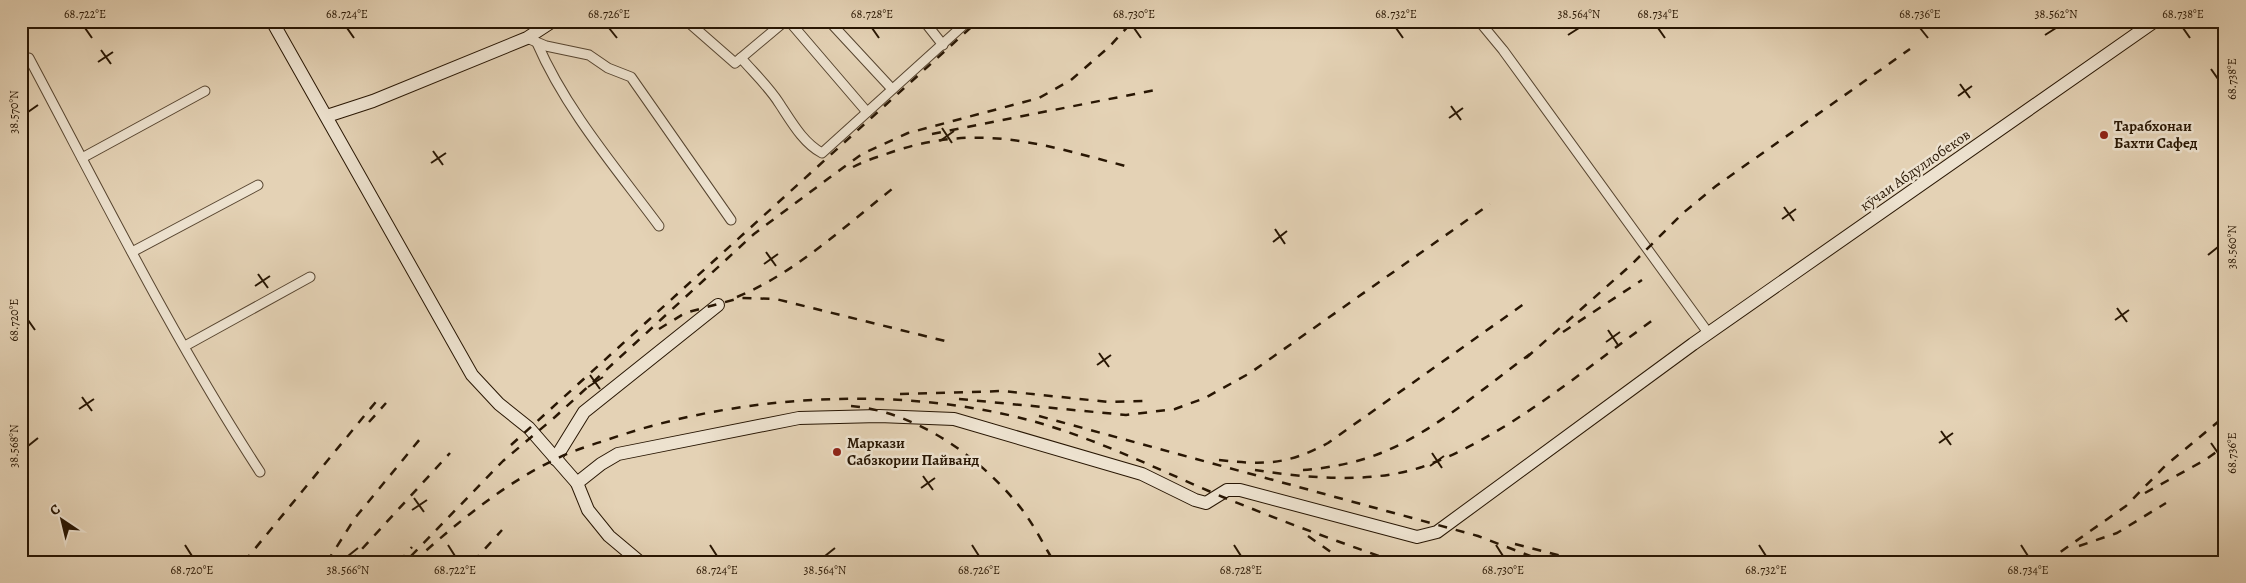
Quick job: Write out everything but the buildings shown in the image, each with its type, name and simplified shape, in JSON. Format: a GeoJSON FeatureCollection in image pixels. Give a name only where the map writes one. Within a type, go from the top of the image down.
{"type":"FeatureCollection","features":[{"type":"Feature","properties":{"kind":"street"},"geometry":{"type":"LineString","coordinates":[[272,21],[327,116],[416,279],[472,375],[499,404],[529,428],[554,459],[577,483],[588,510],[604,530],[640,562]]}},
{"type":"Feature","properties":{"kind":"street"},"geometry":{"type":"LineString","coordinates":[[327,116],[373,101],[532,41],[553,21]]}},
{"type":"Feature","properties":{"kind":"street"},"geometry":{"type":"LineString","coordinates":[[687,21],[735,63],[785,21]]}},
{"type":"Feature","properties":{"kind":"street"},"geometry":{"type":"LineString","coordinates":[[789,21],[867,112]]}},
{"type":"Feature","properties":{"kind":"street"},"geometry":{"type":"LineString","coordinates":[[829,21],[892,89]]}},
{"type":"Feature","properties":{"kind":"street"},"geometry":{"type":"LineString","coordinates":[[924,21],[943,44]]}},
{"type":"Feature","properties":{"kind":"street"},"geometry":{"type":"LineString","coordinates":[[741,58],[779,102],[803,137],[815,150],[822,153],[968,21]]}},
{"type":"Feature","properties":{"kind":"street"},"geometry":{"type":"LineString","coordinates":[[1478,21],[1503,50],[1709,334]]}},
{"type":"Feature","properties":{"kind":"street","name":"кӯчаи Абдуллобеков"},"geometry":{"type":"LineString","coordinates":[[577,483],[601,464],[618,454],[799,418],[879,416],[954,419],[1142,474],[1195,500],[1206,503],[1227,490],[1240,490],[1416,537],[1437,532],[1694,344],[2155,21]]}},
{"type":"Feature","properties":{"kind":"street"},"geometry":{"type":"LineString","coordinates":[[532,41],[589,55],[608,68],[631,77],[731,220]]}},
{"type":"Feature","properties":{"kind":"street"},"geometry":{"type":"LineString","coordinates":[[532,41],[580,118],[659,226]]}},
{"type":"Feature","properties":{"kind":"street"},"geometry":{"type":"LineString","coordinates":[[29,58],[132,252],[225,418],[260,472]]}},
{"type":"Feature","properties":{"kind":"street"},"geometry":{"type":"LineString","coordinates":[[82,158],[205,91]]}},
{"type":"Feature","properties":{"kind":"street"},"geometry":{"type":"LineString","coordinates":[[132,252],[258,186]]}},
{"type":"Feature","properties":{"kind":"street"},"geometry":{"type":"LineString","coordinates":[[185,346],[310,277]]}},
{"type":"Feature","properties":{"kind":"street"},"geometry":{"type":"LineString","coordinates":[[554,459],[584,412],[718,306]]}},
{"type":"Feature","properties":{"kind":"railway"},"geometry":{"type":"LineString","coordinates":[[511,445],[978,21]]}},
{"type":"Feature","properties":{"kind":"railway"},"geometry":{"type":"LineString","coordinates":[[411,556],[503,461],[555,417],[754,234],[829,178],[862,154],[908,133],[1039,98],[1071,80],[1109,47],[1133,21]]}},
{"type":"Feature","properties":{"kind":"railway"},"geometry":{"type":"LineString","coordinates":[[1526,358],[1631,265],[1683,213],[1716,186],[1910,49]]}},
{"type":"Feature","properties":{"kind":"railway"},"geometry":{"type":"LineString","coordinates":[[932,134],[1160,89]]}},
{"type":"Feature","properties":{"kind":"railway"},"geometry":{"type":"LineString","coordinates":[[853,167],[895,151],[927,143],[957,138],[987,138],[1044,145],[1133,168]]}},
{"type":"Feature","properties":{"kind":"railway"},"geometry":{"type":"LineString","coordinates":[[737,297],[758,287],[799,262],[892,189]]}},
{"type":"Feature","properties":{"kind":"railway"},"geometry":{"type":"LineString","coordinates":[[959,399],[1126,415],[1175,409],[1205,398],[1250,373],[1490,204]]}},
{"type":"Feature","properties":{"kind":"railway"},"geometry":{"type":"LineString","coordinates":[[1563,332],[1642,280]]}},
{"type":"Feature","properties":{"kind":"railway"},"geometry":{"type":"LineString","coordinates":[[659,329],[685,313],[740,298],[776,299],[945,341]]}},
{"type":"Feature","properties":{"kind":"railway"},"geometry":{"type":"LineString","coordinates":[[1219,460],[1250,463],[1275,462],[1300,456],[1328,443],[1528,301]]}},
{"type":"Feature","properties":{"kind":"railway"},"geometry":{"type":"LineString","coordinates":[[1255,470],[1317,477],[1360,478],[1381,476],[1422,467],[1483,439],[1513,421],[1542,402],[1653,320]]}},
{"type":"Feature","properties":{"kind":"railway"},"geometry":{"type":"LineString","coordinates":[[1303,470],[1333,466],[1372,457],[1400,444],[1439,422],[1530,354]]}},
{"type":"Feature","properties":{"kind":"railway"},"geometry":{"type":"LineString","coordinates":[[900,394],[1003,391],[1109,402],[1147,401]]}},
{"type":"Feature","properties":{"kind":"railway"},"geometry":{"type":"LineString","coordinates":[[244,562],[379,398]]}},
{"type":"Feature","properties":{"kind":"railway"},"geometry":{"type":"LineString","coordinates":[[413,562],[498,493],[535,470],[585,447],[655,425],[708,413],[763,404],[818,400],[875,399],[930,402],[984,410],[1059,429],[1105,446],[1262,513],[1396,562]]}},
{"type":"Feature","properties":{"kind":"railway"},"geometry":{"type":"LineString","coordinates":[[369,422],[386,403]]}},
{"type":"Feature","properties":{"kind":"railway"},"geometry":{"type":"LineString","coordinates":[[851,406],[897,416],[920,426],[942,438],[982,467],[1021,508],[1054,562]]}},
{"type":"Feature","properties":{"kind":"railway"},"geometry":{"type":"LineString","coordinates":[[1039,416],[1478,536],[1546,562]]}},
{"type":"Feature","properties":{"kind":"railway"},"geometry":{"type":"LineString","coordinates":[[2046,562],[2126,506],[2165,466],[2225,416]]}},
{"type":"Feature","properties":{"kind":"railway"},"geometry":{"type":"LineString","coordinates":[[327,562],[355,518],[420,439]]}},
{"type":"Feature","properties":{"kind":"railway"},"geometry":{"type":"LineString","coordinates":[[2145,493],[2205,460],[2225,446]]}},
{"type":"Feature","properties":{"kind":"railway"},"geometry":{"type":"LineString","coordinates":[[350,562],[450,453]]}},
{"type":"Feature","properties":{"kind":"railway"},"geometry":{"type":"LineString","coordinates":[[2079,546],[2117,533],[2166,503]]}},
{"type":"Feature","properties":{"kind":"railway"},"geometry":{"type":"LineString","coordinates":[[473,562],[502,530]]}},
{"type":"Feature","properties":{"kind":"railway"},"geometry":{"type":"LineString","coordinates":[[1308,536],[1345,562]]}},
{"type":"Feature","properties":{"kind":"railway"},"geometry":{"type":"LineString","coordinates":[[1515,544],[1585,562]]}},
{"type":"Feature","properties":{"kind":"railway"},"geometry":{"type":"LineString","coordinates":[[399,562],[412,547]]}},
{"type":"Feature","properties":{"kind":"place","name":"Тарабхонаи Бахти Сафед"},"geometry":{"type":"Point","coordinates":[2104,135]}},
{"type":"Feature","properties":{"kind":"place","name":"Маркази Сабзкории Пайванд"},"geometry":{"type":"Point","coordinates":[837,452]}}]}
